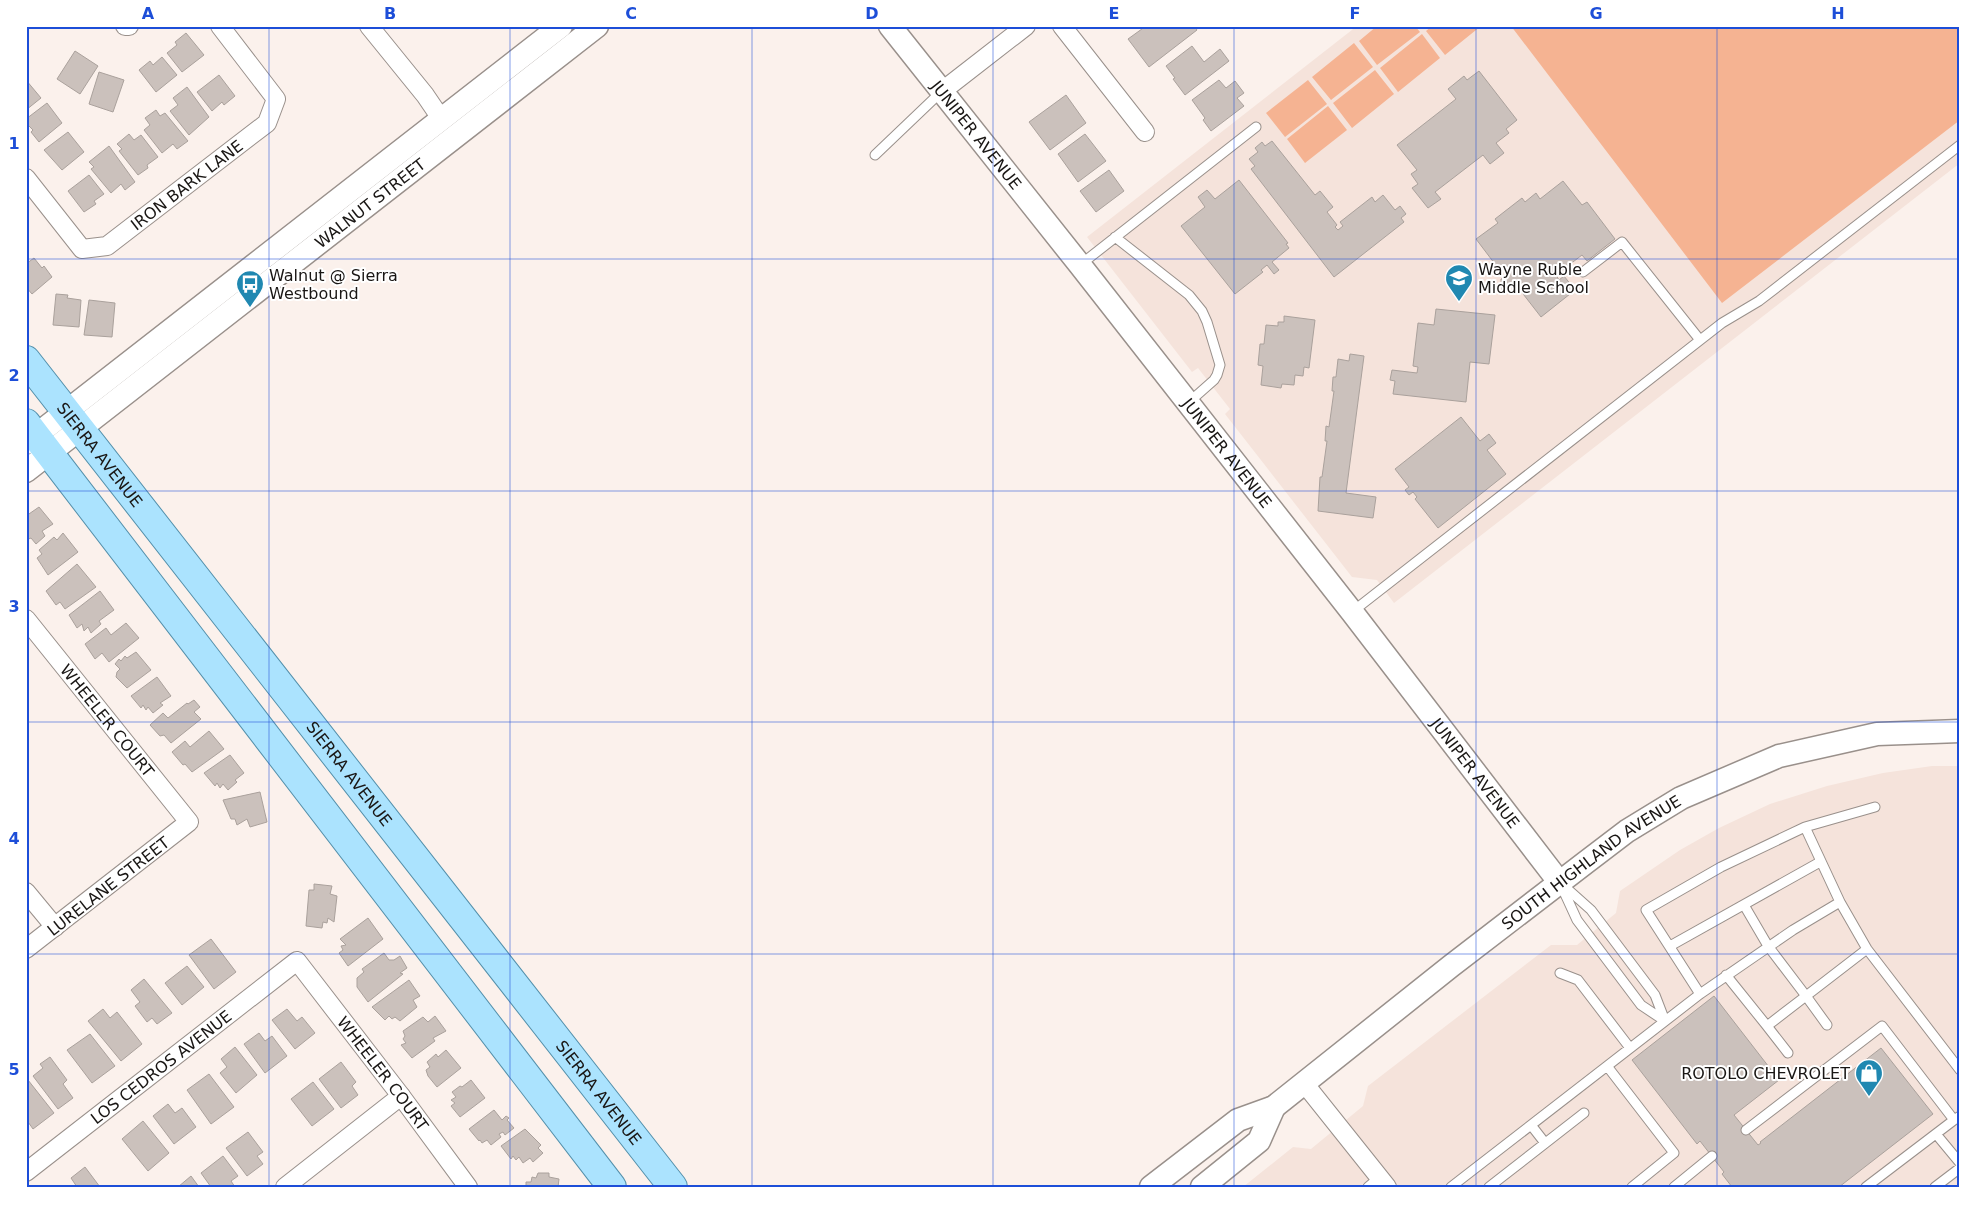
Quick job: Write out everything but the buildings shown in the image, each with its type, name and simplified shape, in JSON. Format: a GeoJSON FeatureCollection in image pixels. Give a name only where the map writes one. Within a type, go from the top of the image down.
{"type":"FeatureCollection","features":[{"type":"Feature","properties":{"kind":"main road","name":"SIERRA AVENUE"},"geometry":{"type":"LineString","coordinates":[[26,360],[673,1187]]}},
{"type":"Feature","properties":{"kind":"main road"},"geometry":{"type":"LineString","coordinates":[[34,439],[612,1187]]}},
{"type":"Feature","properties":{"kind":"street","name":"IRON BARK LANE"},"geometry":{"type":"LineString","coordinates":[[26,178],[82,248],[107,246],[267,123],[276,99],[220,26]]}},
{"type":"Feature","properties":{"kind":"street"},"geometry":{"type":"LineString","coordinates":[[369,26],[425,95],[442,120]]}},
{"type":"Feature","properties":{"kind":"street","name":"WALNUT STREET"},"geometry":{"type":"LineString","coordinates":[[73,421],[442,120],[561,26]]}},
{"type":"Feature","properties":{"kind":"street","name":"WALNUT STREET"},"geometry":{"type":"LineString","coordinates":[[26,471],[34,439],[73,421],[597,26]]}},
{"type":"Feature","properties":{"kind":"street","name":"JUNIPER AVENUE"},"geometry":{"type":"LineString","coordinates":[[890,26],[1352,612],[1560,883]]}},
{"type":"Feature","properties":{"kind":"street"},"geometry":{"type":"LineString","coordinates":[[941,92],[1026,26]]}},
{"type":"Feature","properties":{"kind":"street"},"geometry":{"type":"LineString","coordinates":[[1062,26],[1145,132]]}},
{"type":"Feature","properties":{"kind":"street","name":"WHEELER COURT"},"geometry":{"type":"LineString","coordinates":[[26,619],[189,822]]}},
{"type":"Feature","properties":{"kind":"street","name":"SOUTH HIGHLAND AVENUE"},"geometry":{"type":"LineString","coordinates":[[1151,1187],[1238,1120],[1274,1107],[1451,966],[1627,831],[1681,798],[1779,756],[1877,734],[1960,730]]}},
{"type":"Feature","properties":{"kind":"street","name":"LURELANE STREET"},"geometry":{"type":"LineString","coordinates":[[26,950],[189,822]]}},
{"type":"Feature","properties":{"kind":"street"},"geometry":{"type":"LineString","coordinates":[[26,892],[55,927]]}},
{"type":"Feature","properties":{"kind":"street","name":"WHEELER COURT"},"geometry":{"type":"LineString","coordinates":[[297,961],[468,1187]]}},
{"type":"Feature","properties":{"kind":"street","name":"LOS CEDROS AVENUE"},"geometry":{"type":"LineString","coordinates":[[26,1172],[297,961]]}},
{"type":"Feature","properties":{"kind":"street"},"geometry":{"type":"LineString","coordinates":[[1304,1083],[1379,1184]]}},
{"type":"Feature","properties":{"kind":"street"},"geometry":{"type":"LineString","coordinates":[[284,1187],[401,1096]]}},
{"type":"Feature","properties":{"kind":"street","name":"SOUTH HIGHLAND AVENUE"},"geometry":{"type":"LineString","coordinates":[[1202,1187],[1259,1142],[1274,1107]]}},
{"type":"Feature","properties":{"kind":"lane"},"geometry":{"type":"LineString","coordinates":[[875,155],[941,92]]}},
{"type":"Feature","properties":{"kind":"lane"},"geometry":{"type":"LineString","coordinates":[[1080,265],[1256,126]]}},
{"type":"Feature","properties":{"kind":"lane"},"geometry":{"type":"LineString","coordinates":[[1352,612],[1722,322],[1759,301],[1960,145]]}},
{"type":"Feature","properties":{"kind":"lane"},"geometry":{"type":"LineString","coordinates":[[1115,237],[1189,295],[1207,322],[1220,365],[1218,375],[1188,404]]}},
{"type":"Feature","properties":{"kind":"lane"},"geometry":{"type":"LineString","coordinates":[[1582,272],[1622,242],[1700,340]]}},
{"type":"Feature","properties":{"kind":"lane"},"geometry":{"type":"LineString","coordinates":[[1700,994],[1646,910],[1721,867],[1804,828],[1875,808]]}},
{"type":"Feature","properties":{"kind":"lane"},"geometry":{"type":"LineString","coordinates":[[1804,828],[1840,902],[1867,949],[1960,1070]]}},
{"type":"Feature","properties":{"kind":"lane"},"geometry":{"type":"LineString","coordinates":[[1670,946],[1820,862]]}},
{"type":"Feature","properties":{"kind":"lane"},"geometry":{"type":"LineString","coordinates":[[1560,883],[1591,910],[1655,995],[1665,1021]]}},
{"type":"Feature","properties":{"kind":"lane"},"geometry":{"type":"LineString","coordinates":[[1560,883],[1577,920],[1641,1005],[1665,1021]]}},
{"type":"Feature","properties":{"kind":"lane"},"geometry":{"type":"LineString","coordinates":[[1451,1187],[1700,994],[1768,946],[1840,902]]}},
{"type":"Feature","properties":{"kind":"lane"},"geometry":{"type":"LineString","coordinates":[[1744,905],[1768,946],[1827,1025]]}},
{"type":"Feature","properties":{"kind":"lane"},"geometry":{"type":"LineString","coordinates":[[1767,1026],[1867,949]]}},
{"type":"Feature","properties":{"kind":"lane"},"geometry":{"type":"LineString","coordinates":[[1560,973],[1578,980],[1630,1048]]}},
{"type":"Feature","properties":{"kind":"lane"},"geometry":{"type":"LineString","coordinates":[[1726,975],[1788,1053]]}},
{"type":"Feature","properties":{"kind":"lane"},"geometry":{"type":"LineString","coordinates":[[1746,1130],[1882,1026],[1957,1118],[1866,1187]]}},
{"type":"Feature","properties":{"kind":"lane"},"geometry":{"type":"LineString","coordinates":[[1607,1066],[1674,1153],[1632,1187]]}},
{"type":"Feature","properties":{"kind":"lane"},"geometry":{"type":"LineString","coordinates":[[1489,1187],[1584,1113]]}},
{"type":"Feature","properties":{"kind":"lane"},"geometry":{"type":"LineString","coordinates":[[1532,1125],[1545,1143]]}},
{"type":"Feature","properties":{"kind":"lane"},"geometry":{"type":"LineString","coordinates":[[1936,1134],[1960,1164]]}},
{"type":"Feature","properties":{"kind":"lane"},"geometry":{"type":"LineString","coordinates":[[1674,1187],[1712,1156]]}},
{"type":"Feature","properties":{"kind":"lane"},"geometry":{"type":"LineString","coordinates":[[1935,1187],[1960,1168]]}},
{"type":"Feature","properties":{"kind":"shaded area","name":"Wayne Ruble Middle School"},"geometry":{"type":"Polygon","coordinates":[[[1357,26],[1960,26],[1960,163],[1394,603],[1377,580],[1352,577],[1225,414],[1230,409],[1198,368],[1192,372],[1087,237],[1357,26]]]}},
{"type":"Feature","properties":{"kind":"shaded area"},"geometry":{"type":"Polygon","coordinates":[[[1377,26],[1415,26],[1420,32],[1377,65],[1359,41],[1377,26]]]}},
{"type":"Feature","properties":{"kind":"shaded area"},"geometry":{"type":"Polygon","coordinates":[[[1432,26],[1481,26],[1445,55],[1426,31],[1432,26]]]}},
{"type":"Feature","properties":{"kind":"shaded area"},"geometry":{"type":"Polygon","coordinates":[[[1511,26],[1960,26],[1960,120],[1722,303],[1511,26]]]}},
{"type":"Feature","properties":{"kind":"shaded area"},"geometry":{"type":"Polygon","coordinates":[[[1422,34],[1440,58],[1398,92],[1380,68],[1422,34]]]}},
{"type":"Feature","properties":{"kind":"shaded area"},"geometry":{"type":"Polygon","coordinates":[[[1354,43],[1373,67],[1331,100],[1312,77],[1354,43]]]}},
{"type":"Feature","properties":{"kind":"shaded area"},"geometry":{"type":"Polygon","coordinates":[[[1375,70],[1394,94],[1352,128],[1333,103],[1375,70]]]}},
{"type":"Feature","properties":{"kind":"shaded area"},"geometry":{"type":"Polygon","coordinates":[[[1308,80],[1327,104],[1285,137],[1266,113],[1308,80]]]}},
{"type":"Feature","properties":{"kind":"shaded area"},"geometry":{"type":"Polygon","coordinates":[[[1328,106],[1347,130],[1305,163],[1287,139],[1328,106]]]}},
{"type":"Feature","properties":{"kind":"shaded area"},"geometry":{"type":"Polygon","coordinates":[[[1932,766],[1960,766],[1960,1187],[1243,1187],[1293,1147],[1311,1149],[1363,1106],[1368,1086],[1551,945],[1577,945],[1616,913],[1620,891],[1680,850],[1719,828],[1770,804],[1827,786],[1883,773],[1932,766]]]}},
{"type":"Feature","properties":{"kind":"place","name":"Wayne Ruble Middle School"},"geometry":{"type":"Point","coordinates":[1459,302]}},
{"type":"Feature","properties":{"kind":"place","name":"Walnut @ Sierra Westbound"},"geometry":{"type":"Point","coordinates":[250,308]}},
{"type":"Feature","properties":{"kind":"place","name":"ROTOLO CHEVROLET"},"geometry":{"type":"Point","coordinates":[1869,1097]}}]}
